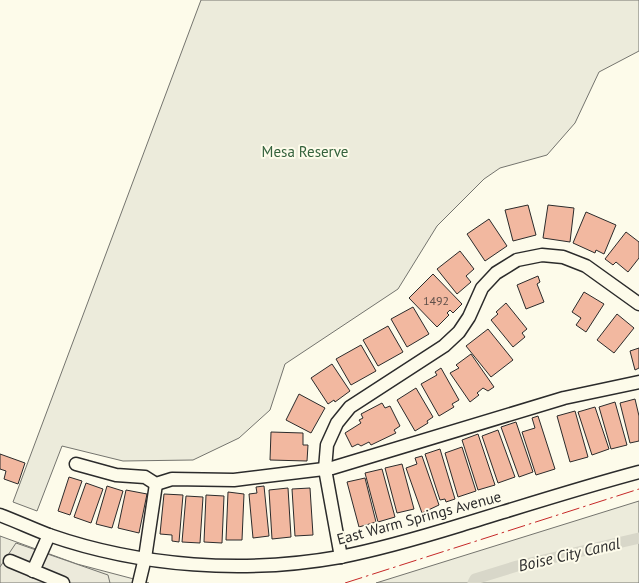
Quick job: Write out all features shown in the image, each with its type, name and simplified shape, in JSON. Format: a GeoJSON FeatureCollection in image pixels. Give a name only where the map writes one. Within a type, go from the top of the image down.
{"type":"FeatureCollection","features":[{"type":"Feature","properties":{"kind":"street"},"geometry":{"type":"LineString","coordinates":[[341,557],[325,469],[327,445],[336,424],[350,407],[449,341],[459,332],[482,288],[496,273],[517,260],[542,255],[563,257],[586,266],[639,304]]}},
{"type":"Feature","properties":{"kind":"street"},"geometry":{"type":"LineString","coordinates":[[76,464],[116,475],[145,477],[156,484],[172,479],[234,480],[325,469],[564,398],[639,382]]}},
{"type":"Feature","properties":{"kind":"street","name":"East Warm Springs Avenue"},"geometry":{"type":"LineString","coordinates":[[0,515],[49,535],[88,546],[145,558],[201,565],[278,565],[341,557],[408,541],[639,472]]}},
{"type":"Feature","properties":{"kind":"street"},"geometry":{"type":"LineString","coordinates":[[139,583],[145,558],[156,484]]}},
{"type":"Feature","properties":{"kind":"street"},"geometry":{"type":"LineString","coordinates":[[33,571],[49,535]]}},
{"type":"Feature","properties":{"kind":"street"},"geometry":{"type":"LineString","coordinates":[[10,561],[63,583]]}},
{"type":"Feature","properties":{"kind":"green space","name":"Mesa Reserve"},"geometry":{"type":"Polygon","coordinates":[[[201,0],[639,0],[639,51],[599,72],[575,123],[547,155],[500,168],[484,179],[437,226],[398,289],[285,364],[270,410],[239,438],[193,460],[123,461],[62,446],[37,511],[13,502],[201,0]]]}},
{"type":"Feature","properties":{"kind":"green space"},"geometry":{"type":"Polygon","coordinates":[[[639,501],[639,583],[376,583],[639,501]]]}},
{"type":"Feature","properties":{"kind":"green space"},"geometry":{"type":"Polygon","coordinates":[[[0,536],[77,564],[149,583],[0,583],[0,536]]]}},
{"type":"Feature","properties":{"kind":"shaded area"},"geometry":{"type":"Polygon","coordinates":[[[16,543],[108,575],[110,583],[0,583],[0,567],[16,543]]]}},
{"type":"Feature","properties":{"kind":"building"},"geometry":{"type":"Polygon","coordinates":[[[528,205],[536,235],[513,241],[505,210],[528,205]]]}},
{"type":"Feature","properties":{"kind":"building"},"geometry":{"type":"Polygon","coordinates":[[[548,205],[574,208],[570,242],[543,238],[548,205]]]}},
{"type":"Feature","properties":{"kind":"building"},"geometry":{"type":"Polygon","coordinates":[[[586,212],[616,225],[604,254],[596,250],[595,253],[573,243],[586,212]]]}},
{"type":"Feature","properties":{"kind":"building"},"geometry":{"type":"Polygon","coordinates":[[[489,219],[507,246],[485,261],[467,234],[489,219]]]}},
{"type":"Feature","properties":{"kind":"building"},"geometry":{"type":"Polygon","coordinates":[[[626,232],[639,242],[639,258],[628,272],[616,262],[613,265],[605,259],[626,232]]]}},
{"type":"Feature","properties":{"kind":"building"},"geometry":{"type":"Polygon","coordinates":[[[460,251],[474,269],[466,276],[471,282],[457,294],[437,269],[460,251]]]}},
{"type":"Feature","properties":{"kind":"building"},"geometry":{"type":"Polygon","coordinates":[[[433,274],[462,304],[453,313],[450,310],[447,313],[449,315],[437,327],[409,298],[433,274]]]}},
{"type":"Feature","properties":{"kind":"building"},"geometry":{"type":"Polygon","coordinates":[[[538,276],[540,282],[537,284],[544,302],[526,309],[517,285],[538,276]]]}},
{"type":"Feature","properties":{"kind":"building"},"geometry":{"type":"Polygon","coordinates":[[[584,292],[604,304],[586,332],[576,325],[581,318],[572,312],[584,292]]]}},
{"type":"Feature","properties":{"kind":"building"},"geometry":{"type":"Polygon","coordinates":[[[506,303],[527,329],[522,333],[525,337],[513,347],[491,320],[498,314],[496,312],[506,303]]]}},
{"type":"Feature","properties":{"kind":"building"},"geometry":{"type":"Polygon","coordinates":[[[413,307],[429,334],[407,347],[391,319],[413,307]]]}},
{"type":"Feature","properties":{"kind":"building"},"geometry":{"type":"Polygon","coordinates":[[[617,314],[634,328],[614,353],[597,340],[617,314]]]}},
{"type":"Feature","properties":{"kind":"building"},"geometry":{"type":"Polygon","coordinates":[[[388,326],[403,352],[378,366],[363,340],[388,326]]]}},
{"type":"Feature","properties":{"kind":"building"},"geometry":{"type":"Polygon","coordinates":[[[488,329],[513,360],[491,377],[466,346],[488,329]]]}},
{"type":"Feature","properties":{"kind":"building"},"geometry":{"type":"Polygon","coordinates":[[[361,345],[376,371],[351,385],[336,359],[361,345]]]}},
{"type":"Feature","properties":{"kind":"building"},"geometry":{"type":"Polygon","coordinates":[[[639,348],[639,368],[635,370],[630,351],[639,348]]]}},
{"type":"Feature","properties":{"kind":"building"},"geometry":{"type":"Polygon","coordinates":[[[471,354],[494,387],[488,391],[483,388],[477,393],[479,395],[470,402],[450,373],[459,368],[456,365],[471,354]]]}},
{"type":"Feature","properties":{"kind":"building"},"geometry":{"type":"Polygon","coordinates":[[[332,364],[350,391],[335,402],[334,400],[328,404],[311,378],[332,364]]]}},
{"type":"Feature","properties":{"kind":"building"},"geometry":{"type":"Polygon","coordinates":[[[441,368],[459,400],[452,404],[454,407],[439,416],[421,384],[437,375],[435,372],[441,368]]]}},
{"type":"Feature","properties":{"kind":"building"},"geometry":{"type":"Polygon","coordinates":[[[416,388],[433,417],[427,421],[428,423],[415,431],[397,400],[416,388]]]}},
{"type":"Feature","properties":{"kind":"building"},"geometry":{"type":"Polygon","coordinates":[[[299,394],[325,408],[311,433],[286,420],[299,394]]]}},
{"type":"Feature","properties":{"kind":"building"},"geometry":{"type":"Polygon","coordinates":[[[635,399],[639,416],[639,441],[630,443],[620,403],[635,399]]]}},
{"type":"Feature","properties":{"kind":"building"},"geometry":{"type":"Polygon","coordinates":[[[615,402],[627,445],[611,449],[599,407],[615,402]]]}},
{"type":"Feature","properties":{"kind":"building"},"geometry":{"type":"Polygon","coordinates":[[[382,403],[385,408],[390,406],[400,426],[394,430],[396,433],[371,445],[369,442],[361,446],[358,444],[352,447],[345,433],[361,423],[359,420],[363,418],[361,414],[382,403]]]}},
{"type":"Feature","properties":{"kind":"building"},"geometry":{"type":"Polygon","coordinates":[[[595,407],[609,449],[592,455],[578,412],[595,407]]]}},
{"type":"Feature","properties":{"kind":"building"},"geometry":{"type":"Polygon","coordinates":[[[575,411],[588,457],[570,462],[557,416],[575,411]]]}},
{"type":"Feature","properties":{"kind":"building"},"geometry":{"type":"Polygon","coordinates":[[[538,416],[555,469],[536,475],[522,432],[535,428],[532,418],[538,416]]]}},
{"type":"Feature","properties":{"kind":"building"},"geometry":{"type":"Polygon","coordinates":[[[516,422],[533,472],[519,477],[501,427],[516,422]]]}},
{"type":"Feature","properties":{"kind":"building"},"geometry":{"type":"Polygon","coordinates":[[[498,430],[515,477],[498,483],[482,436],[498,430]]]}},
{"type":"Feature","properties":{"kind":"building"},"geometry":{"type":"Polygon","coordinates":[[[271,432],[303,433],[303,445],[308,445],[307,461],[270,460],[271,432]]]}},
{"type":"Feature","properties":{"kind":"building"},"geometry":{"type":"Polygon","coordinates":[[[478,434],[495,485],[478,490],[462,440],[478,434]]]}},
{"type":"Feature","properties":{"kind":"building"},"geometry":{"type":"Polygon","coordinates":[[[462,447],[476,491],[458,497],[445,453],[462,447]]]}},
{"type":"Feature","properties":{"kind":"building"},"geometry":{"type":"Polygon","coordinates":[[[440,449],[455,499],[446,502],[445,499],[440,500],[425,454],[440,449]]]}},
{"type":"Feature","properties":{"kind":"building"},"geometry":{"type":"Polygon","coordinates":[[[0,454],[25,463],[18,484],[4,479],[6,471],[0,469],[0,454]]]}},
{"type":"Feature","properties":{"kind":"building"},"geometry":{"type":"Polygon","coordinates":[[[422,456],[439,505],[422,513],[406,468],[417,464],[415,458],[422,456]]]}},
{"type":"Feature","properties":{"kind":"building"},"geometry":{"type":"Polygon","coordinates":[[[402,464],[414,509],[397,513],[385,468],[402,464]]]}},
{"type":"Feature","properties":{"kind":"building"},"geometry":{"type":"Polygon","coordinates":[[[382,469],[395,517],[378,522],[365,473],[382,469]]]}},
{"type":"Feature","properties":{"kind":"building"},"geometry":{"type":"Polygon","coordinates":[[[69,477],[82,481],[70,515],[58,511],[69,477]]]}},
{"type":"Feature","properties":{"kind":"building"},"geometry":{"type":"Polygon","coordinates":[[[365,478],[376,522],[359,527],[347,482],[365,478]]]}},
{"type":"Feature","properties":{"kind":"building"},"geometry":{"type":"Polygon","coordinates":[[[86,483],[103,489],[91,523],[74,517],[86,483]]]}},
{"type":"Feature","properties":{"kind":"building"},"geometry":{"type":"Polygon","coordinates":[[[107,486],[123,491],[112,528],[96,524],[107,486]]]}},
{"type":"Feature","properties":{"kind":"building"},"geometry":{"type":"Polygon","coordinates":[[[264,486],[269,536],[253,538],[249,494],[257,493],[256,487],[264,486]]]}},
{"type":"Feature","properties":{"kind":"building"},"geometry":{"type":"Polygon","coordinates":[[[288,488],[291,537],[272,539],[269,490],[288,488]]]}},
{"type":"Feature","properties":{"kind":"building"},"geometry":{"type":"Polygon","coordinates":[[[310,488],[313,535],[295,536],[292,489],[310,488]]]}},
{"type":"Feature","properties":{"kind":"building"},"geometry":{"type":"Polygon","coordinates":[[[126,490],[147,494],[139,533],[118,528],[126,490]]]}},
{"type":"Feature","properties":{"kind":"building"},"geometry":{"type":"Polygon","coordinates":[[[228,492],[244,494],[242,540],[226,540],[228,492]]]}},
{"type":"Feature","properties":{"kind":"building"},"geometry":{"type":"Polygon","coordinates":[[[164,494],[183,495],[179,542],[172,541],[172,535],[160,534],[164,494]]]}},
{"type":"Feature","properties":{"kind":"building"},"geometry":{"type":"Polygon","coordinates":[[[206,495],[224,496],[222,543],[204,542],[206,495]]]}},
{"type":"Feature","properties":{"kind":"building"},"geometry":{"type":"Polygon","coordinates":[[[186,496],[203,497],[200,543],[182,542],[186,496]]]}},
{"type":"Feature","properties":{"kind":"waterway","name":"Boise City Canal"},"geometry":{"type":"LineString","coordinates":[[473,583],[475,579],[517,566],[639,538]]}},
{"type":"Feature","properties":{"kind":"power"},"geometry":{"type":"LineString","coordinates":[[345,583],[639,489]]}}]}
